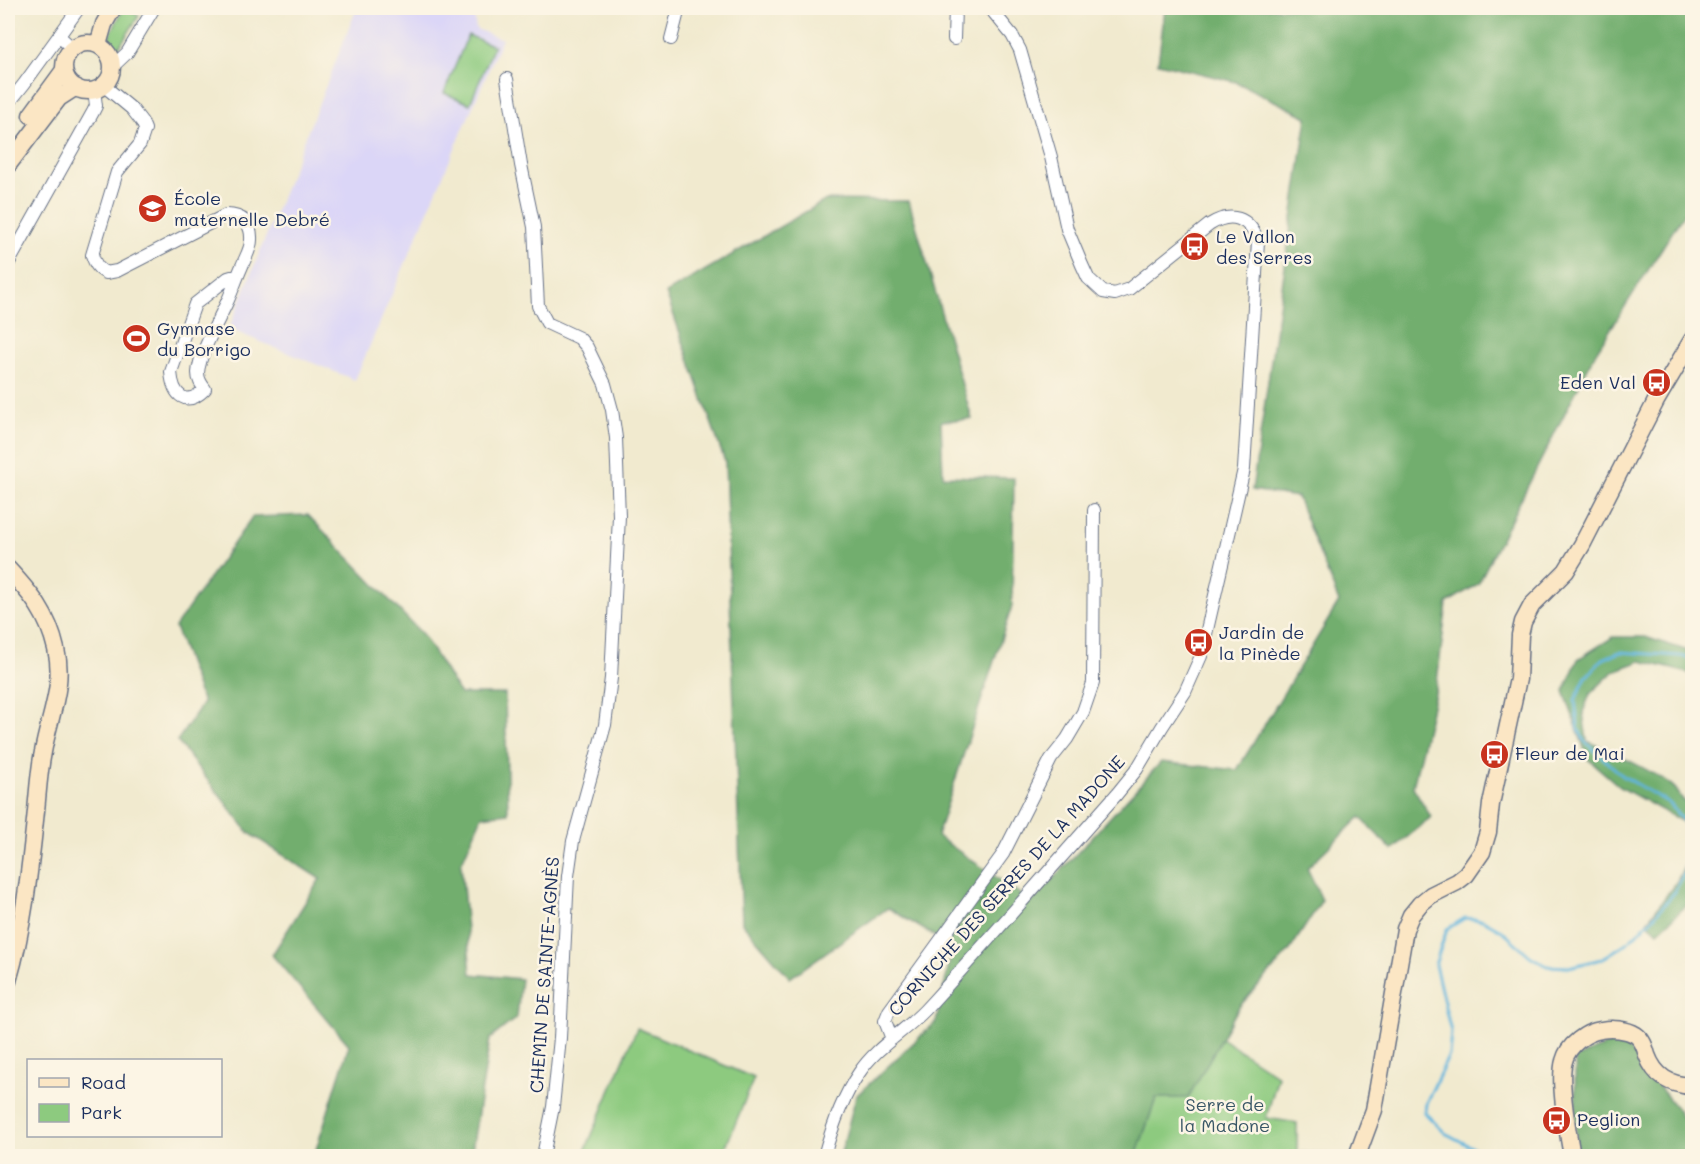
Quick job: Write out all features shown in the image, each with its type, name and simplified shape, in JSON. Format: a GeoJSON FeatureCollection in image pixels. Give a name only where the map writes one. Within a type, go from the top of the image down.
{"type":"FeatureCollection","features":[{"type":"Feature","properties":{"kind":"street"},"geometry":{"type":"LineString","coordinates":[[8,104],[79,8]]}},
{"type":"Feature","properties":{"kind":"street"},"geometry":{"type":"LineString","coordinates":[[98,45],[104,24],[113,8]]}},
{"type":"Feature","properties":{"kind":"street"},"geometry":{"type":"LineString","coordinates":[[111,68],[127,53],[154,8]]}},
{"type":"Feature","properties":{"kind":"street"},"geometry":{"type":"LineString","coordinates":[[671,39],[679,8]]}},
{"type":"Feature","properties":{"kind":"street"},"geometry":{"type":"LineString","coordinates":[[954,39],[955,8]]}},
{"type":"Feature","properties":{"kind":"street","name":"CORNICHE DES SERRES DE LA MADONE"},"geometry":{"type":"LineString","coordinates":[[824,1156],[847,1093],[860,1071],[924,1011],[1116,795],[1137,769],[1185,692],[1201,656],[1244,469],[1258,241],[1254,230],[1246,222],[1235,217],[1223,218],[1209,225],[1129,290],[1115,294],[1103,292],[1094,285],[1082,265],[1067,229],[1051,157],[1020,50],[1012,35],[990,8]]}},
{"type":"Feature","properties":{"kind":"street"},"geometry":{"type":"LineString","coordinates":[[59,36],[72,48]]}},
{"type":"Feature","properties":{"kind":"street"},"geometry":{"type":"LineString","coordinates":[[8,147],[64,70],[67,54],[72,48],[84,43],[98,45],[110,58],[111,68],[107,80],[98,87],[87,90],[70,83],[64,70]]}},
{"type":"Feature","properties":{"kind":"street","name":"CHEMIN DE SAINTE-AGNÈS"},"geometry":{"type":"LineString","coordinates":[[507,79],[534,227],[538,306],[547,323],[579,338],[587,347],[605,384],[616,438],[619,516],[611,678],[605,725],[573,841],[560,1038],[553,1107],[543,1156]]}},
{"type":"Feature","properties":{"kind":"street"},"geometry":{"type":"LineString","coordinates":[[8,165],[54,103],[76,87]]}},
{"type":"Feature","properties":{"kind":"street"},"geometry":{"type":"LineString","coordinates":[[8,264],[93,112],[98,87]]}},
{"type":"Feature","properties":{"kind":"street"},"geometry":{"type":"LineString","coordinates":[[98,87],[132,109],[142,122],[144,129],[140,144],[117,172],[92,255],[94,263],[106,273],[117,271],[226,215],[236,215],[248,223],[251,231],[252,243],[238,275],[206,348],[198,372],[199,381],[205,389],[196,398],[187,399],[178,395],[172,384],[171,372],[195,304],[228,278],[238,275]]}},
{"type":"Feature","properties":{"kind":"street"},"geometry":{"type":"LineString","coordinates":[[1357,1156],[1370,1127],[1374,1110],[1405,929],[1411,915],[1420,904],[1466,875],[1482,852],[1518,679],[1520,635],[1523,622],[1532,605],[1566,571],[1582,545],[1656,401],[1692,340]]}},
{"type":"Feature","properties":{"kind":"street"},"geometry":{"type":"LineString","coordinates":[[892,1039],[885,1021],[889,1011],[1003,854],[1051,759],[1067,739],[1083,712],[1093,683],[1094,510]]}},
{"type":"Feature","properties":{"kind":"street"},"geometry":{"type":"LineString","coordinates":[[8,569],[46,617],[57,650],[60,672],[58,691],[43,752],[22,913],[8,981]]}},
{"type":"Feature","properties":{"kind":"street"},"geometry":{"type":"LineString","coordinates":[[1572,1156],[1566,1118],[1563,1073],[1564,1060],[1571,1047],[1580,1038],[1595,1031],[1611,1028],[1624,1030],[1637,1036],[1644,1044],[1654,1069],[1663,1079],[1677,1085],[1692,1086]]}},
{"type":"Feature","properties":{"kind":"shaded area"},"geometry":{"type":"Polygon","coordinates":[[[357,8],[473,8],[476,29],[502,39],[355,380],[229,329],[357,8]]]}},
{"type":"Feature","properties":{"kind":"green space"},"geometry":{"type":"Polygon","coordinates":[[[124,8],[139,16],[115,53],[106,42],[124,8]]]}},
{"type":"Feature","properties":{"kind":"green space"},"geometry":{"type":"Polygon","coordinates":[[[1165,8],[1692,8],[1692,201],[1596,352],[1478,584],[1447,603],[1436,689],[1413,787],[1431,817],[1392,850],[1360,817],[1307,868],[1322,900],[1290,950],[1239,1007],[1188,1098],[1156,1098],[1136,1156],[840,1156],[856,1096],[936,1022],[953,947],[888,908],[790,978],[742,923],[725,462],[666,293],[826,200],[909,201],[972,419],[941,421],[943,476],[1014,478],[1012,606],[937,836],[1032,902],[1161,762],[1237,770],[1339,602],[1297,497],[1252,490],[1307,117],[1236,82],[1158,63],[1165,8]]]}},
{"type":"Feature","properties":{"kind":"green space"},"geometry":{"type":"Polygon","coordinates":[[[468,35],[494,46],[470,104],[444,93],[468,35]]]}},
{"type":"Feature","properties":{"kind":"green space"},"geometry":{"type":"Polygon","coordinates":[[[308,515],[423,635],[460,694],[505,694],[508,813],[482,816],[461,864],[471,974],[521,979],[517,1017],[490,1039],[471,1156],[314,1156],[349,1045],[272,955],[320,879],[249,833],[177,741],[203,703],[175,627],[252,517],[308,515]]]}},
{"type":"Feature","properties":{"kind":"green space"},"geometry":{"type":"Polygon","coordinates":[[[1613,637],[1645,637],[1692,652],[1692,674],[1641,661],[1614,671],[1590,694],[1583,712],[1587,741],[1660,778],[1674,787],[1684,801],[1692,807],[1692,907],[1689,903],[1658,932],[1647,922],[1677,881],[1688,859],[1683,822],[1620,787],[1588,759],[1564,691],[1578,659],[1613,637]]]}},
{"type":"Feature","properties":{"kind":"green space"},"geometry":{"type":"Polygon","coordinates":[[[637,1028],[754,1078],[722,1156],[583,1156],[637,1028]]]}},
{"type":"Feature","properties":{"kind":"green space","name":"Serre de la Madone"},"geometry":{"type":"Polygon","coordinates":[[[1221,1038],[1278,1076],[1266,1118],[1297,1123],[1297,1152],[1351,1156],[1136,1156],[1156,1098],[1188,1097],[1221,1038]]]}},
{"type":"Feature","properties":{"kind":"green space"},"geometry":{"type":"Polygon","coordinates":[[[1621,1039],[1677,1109],[1692,1134],[1692,1150],[1688,1156],[1562,1156],[1576,1146],[1575,1058],[1621,1039]]]}},
{"type":"Feature","properties":{"kind":"waterway"},"geometry":{"type":"LineString","coordinates":[[1489,1156],[1445,1133],[1425,1113],[1426,1103],[1449,1055],[1451,1032],[1435,965],[1447,929],[1465,918],[1483,920],[1501,930],[1530,956],[1547,966],[1569,967],[1602,959],[1628,942],[1652,919],[1673,894],[1685,872],[1685,823],[1669,803],[1623,776],[1584,741],[1578,727],[1575,700],[1586,677],[1603,659],[1620,652],[1692,658]]}},
{"type":"Feature","properties":{"kind":"place","name":"École maternelle Debré"},"geometry":{"type":"Point","coordinates":[153,209]}},
{"type":"Feature","properties":{"kind":"place","name":"Le Vallon des Serres"},"geometry":{"type":"Point","coordinates":[1195,247]}},
{"type":"Feature","properties":{"kind":"place","name":"Gymnase du Borrigo"},"geometry":{"type":"Point","coordinates":[136,339]}},
{"type":"Feature","properties":{"kind":"place","name":"Eden Val"},"geometry":{"type":"Point","coordinates":[1657,383]}},
{"type":"Feature","properties":{"kind":"place","name":"Jardin de la Pinède"},"geometry":{"type":"Point","coordinates":[1198,643]}},
{"type":"Feature","properties":{"kind":"place","name":"Fleur de Mai"},"geometry":{"type":"Point","coordinates":[1494,754]}},
{"type":"Feature","properties":{"kind":"place","name":"Peglion"},"geometry":{"type":"Point","coordinates":[1556,1120]}}]}
